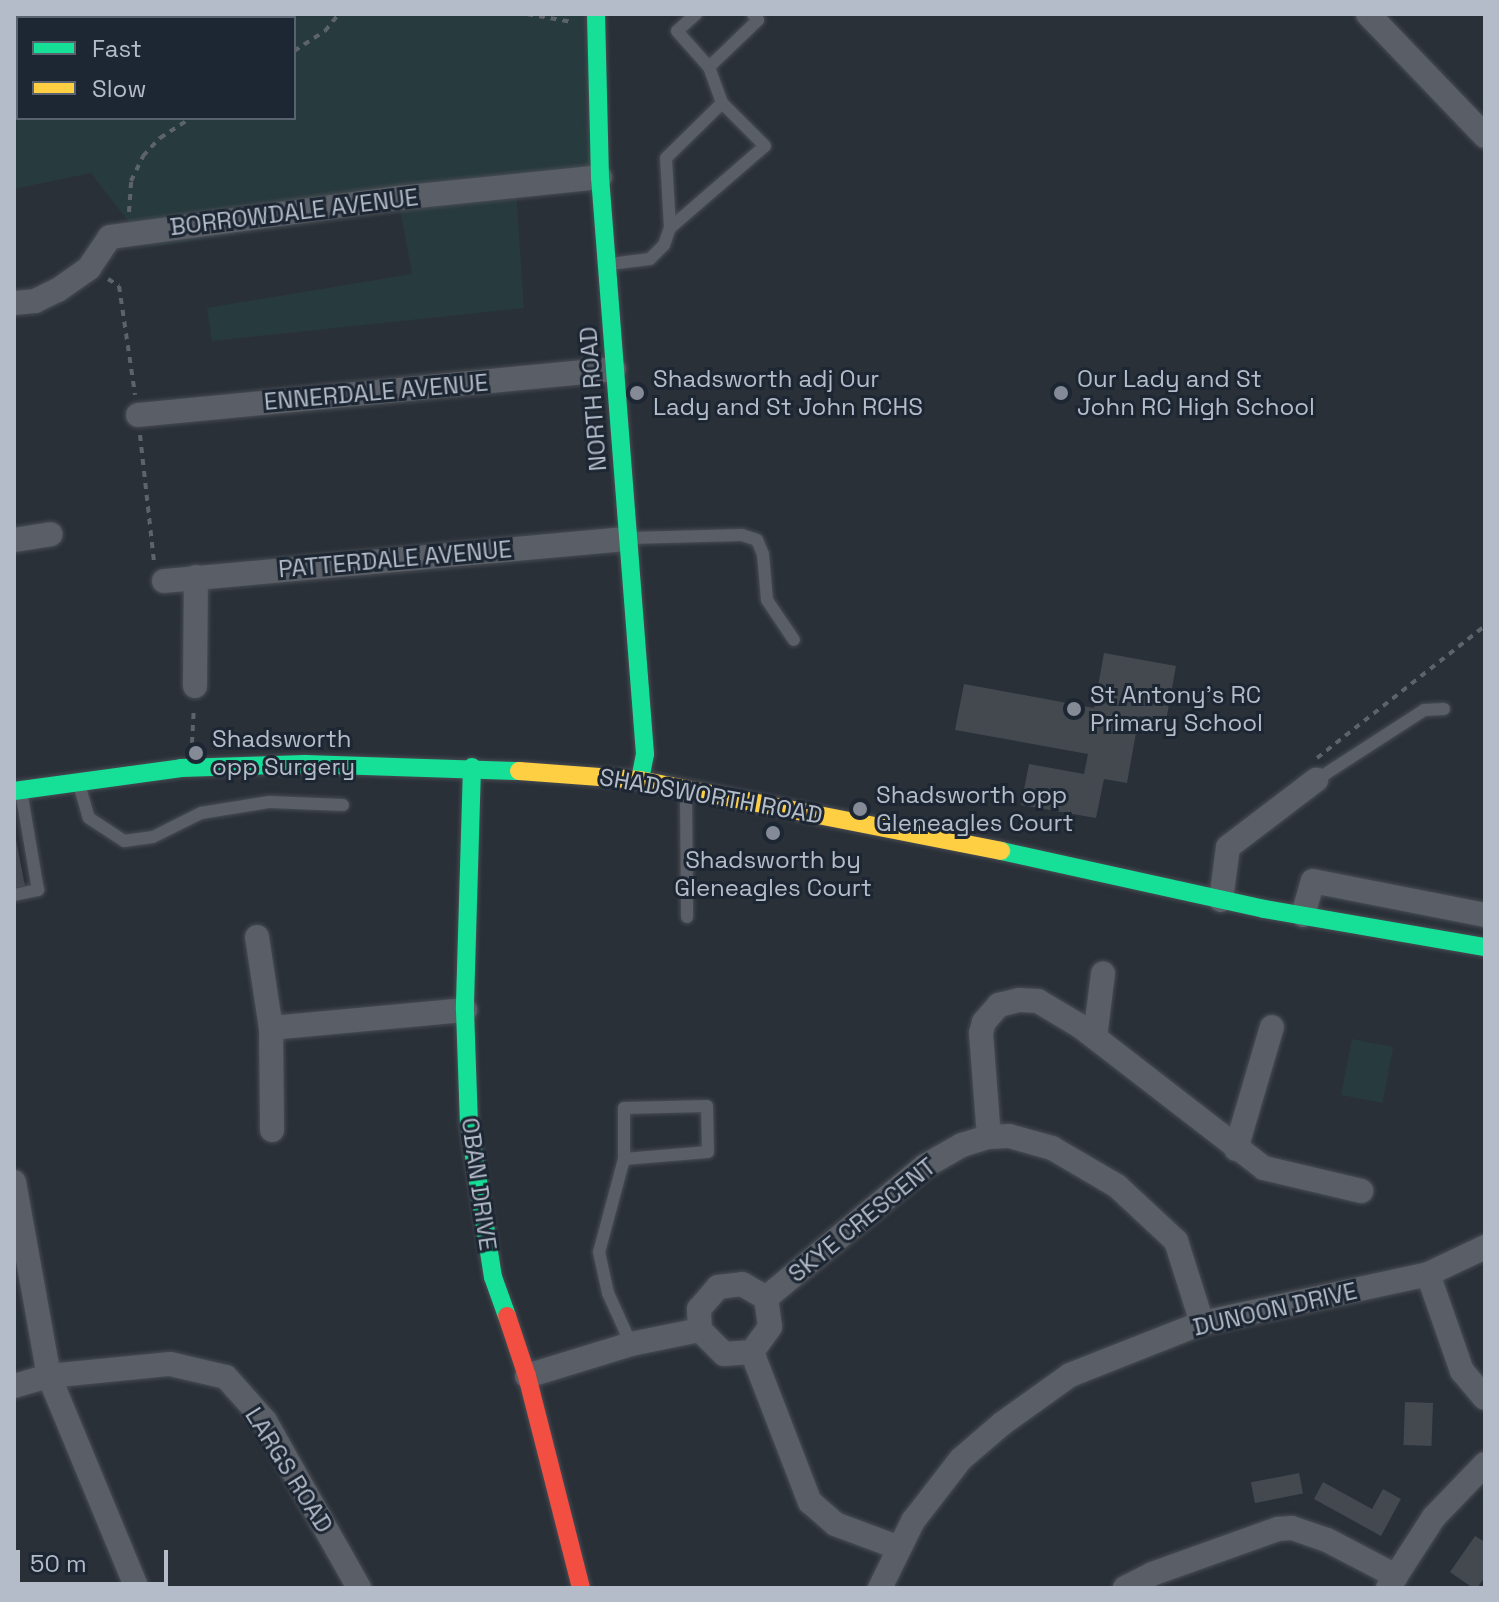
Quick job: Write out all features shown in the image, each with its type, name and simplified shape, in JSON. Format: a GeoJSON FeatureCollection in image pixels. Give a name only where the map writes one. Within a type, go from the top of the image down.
{"type":"FeatureCollection","features":[{"type":"Feature","properties":{"kind":"street"},"geometry":{"type":"LineString","coordinates":[[1368,14],[1485,136]]}},
{"type":"Feature","properties":{"kind":"street","name":"NORTH ROAD"},"geometry":{"type":"LineString","coordinates":[[595,20],[600,177],[645,754],[640,780]]}},
{"type":"Feature","properties":{"kind":"street","name":"BORROWDALE AVENUE"},"geometry":{"type":"LineString","coordinates":[[14,303],[35,301],[58,290],[89,268],[110,237],[398,198],[600,177]]}},
{"type":"Feature","properties":{"kind":"street","name":"ENNERDALE AVENUE"},"geometry":{"type":"LineString","coordinates":[[138,415],[614,369]]}},
{"type":"Feature","properties":{"kind":"street"},"geometry":{"type":"LineString","coordinates":[[14,540],[51,534]]}},
{"type":"Feature","properties":{"kind":"street","name":"PATTERDALE AVENUE"},"geometry":{"type":"LineString","coordinates":[[164,581],[627,539]]}},
{"type":"Feature","properties":{"kind":"street"},"geometry":{"type":"LineString","coordinates":[[195,686],[196,577]]}},
{"type":"Feature","properties":{"kind":"street","name":"SHADSWORTH ROAD"},"geometry":{"type":"LineString","coordinates":[[18,790],[181,768],[305,764],[472,767],[640,780],[938,837],[1221,900],[1485,947]]}},
{"type":"Feature","properties":{"kind":"street","name":"OBAN DRIVE"},"geometry":{"type":"LineString","coordinates":[[472,767],[465,1010],[469,1124],[493,1277],[527,1376],[581,1588]]}},
{"type":"Feature","properties":{"kind":"street"},"geometry":{"type":"LineString","coordinates":[[1221,900],[1228,847],[1316,780]]}},
{"type":"Feature","properties":{"kind":"street"},"geometry":{"type":"LineString","coordinates":[[1303,915],[1313,881],[1485,915]]}},
{"type":"Feature","properties":{"kind":"street"},"geometry":{"type":"LineString","coordinates":[[257,937],[271,1028],[272,1130]]}},
{"type":"Feature","properties":{"kind":"street"},"geometry":{"type":"LineString","coordinates":[[1095,1037],[1103,974]]}},
{"type":"Feature","properties":{"kind":"street"},"geometry":{"type":"LineString","coordinates":[[989,1137],[981,1033],[991,1012],[1009,1002],[1038,1001],[1095,1037],[1264,1168],[1361,1191]]}},
{"type":"Feature","properties":{"kind":"street"},"geometry":{"type":"LineString","coordinates":[[271,1028],[465,1010]]}},
{"type":"Feature","properties":{"kind":"street"},"geometry":{"type":"LineString","coordinates":[[1236,1149],[1272,1027]]}},
{"type":"Feature","properties":{"kind":"street","name":"SKYE CRESCENT"},"geometry":{"type":"LineString","coordinates":[[766,1298],[925,1166],[962,1145],[989,1137],[1009,1136],[1052,1148],[1117,1186],[1176,1241],[1202,1323]]}},
{"type":"Feature","properties":{"kind":"street"},"geometry":{"type":"LineString","coordinates":[[14,1182],[49,1376],[137,1588]]}},
{"type":"Feature","properties":{"kind":"street","name":"DUNOON DRIVE"},"geometry":{"type":"LineString","coordinates":[[880,1588],[897,1547],[913,1521],[961,1459],[1003,1423],[1070,1375],[1202,1323],[1428,1274],[1485,1247]]}},
{"type":"Feature","properties":{"kind":"street"},"geometry":{"type":"LineString","coordinates":[[1428,1274],[1462,1371],[1485,1398]]}},
{"type":"Feature","properties":{"kind":"street"},"geometry":{"type":"LineString","coordinates":[[742,1284],[766,1298],[770,1327],[752,1352],[724,1354],[700,1330],[699,1309],[718,1287],[742,1284]]}},
{"type":"Feature","properties":{"kind":"street"},"geometry":{"type":"LineString","coordinates":[[527,1376],[631,1344],[700,1330]]}},
{"type":"Feature","properties":{"kind":"street"},"geometry":{"type":"LineString","coordinates":[[752,1352],[810,1502],[835,1524],[897,1547]]}},
{"type":"Feature","properties":{"kind":"street","name":"LARGS ROAD"},"geometry":{"type":"LineString","coordinates":[[14,1386],[49,1376],[170,1364],[226,1377],[265,1421],[359,1588]]}},
{"type":"Feature","properties":{"kind":"street"},"geometry":{"type":"LineString","coordinates":[[1125,1588],[1177,1565],[1278,1529],[1292,1528],[1327,1540],[1392,1582],[1434,1517],[1485,1464]]}},
{"type":"Feature","properties":{"kind":"lane"},"geometry":{"type":"LineString","coordinates":[[670,228],[765,146],[722,103],[709,67],[677,31],[696,14]]}},
{"type":"Feature","properties":{"kind":"lane"},"geometry":{"type":"LineString","coordinates":[[709,67],[758,20],[753,14]]}},
{"type":"Feature","properties":{"kind":"lane"},"geometry":{"type":"LineString","coordinates":[[607,265],[650,259],[664,245],[670,228],[666,158],[722,103]]}},
{"type":"Feature","properties":{"kind":"lane"},"geometry":{"type":"LineString","coordinates":[[627,539],[742,535],[757,540],[763,554],[767,600],[794,640]]}},
{"type":"Feature","properties":{"kind":"lane"},"geometry":{"type":"LineString","coordinates":[[1316,780],[1424,710],[1444,709]]}},
{"type":"Feature","properties":{"kind":"lane"},"geometry":{"type":"LineString","coordinates":[[78,781],[89,818],[124,841],[153,837],[201,813],[256,804],[343,805]]}},
{"type":"Feature","properties":{"kind":"lane"},"geometry":{"type":"LineString","coordinates":[[686,789],[687,917]]}},
{"type":"Feature","properties":{"kind":"lane"},"geometry":{"type":"LineString","coordinates":[[14,895],[38,890],[18,790]]}},
{"type":"Feature","properties":{"kind":"lane"},"geometry":{"type":"LineString","coordinates":[[624,1159],[708,1152],[707,1106],[624,1108],[624,1159],[599,1252],[608,1293],[631,1344]]}},
{"type":"Feature","properties":{"kind":"path"},"geometry":{"type":"LineString","coordinates":[[296,50],[325,31],[339,14]]}},
{"type":"Feature","properties":{"kind":"path"},"geometry":{"type":"LineString","coordinates":[[527,14],[595,20]]}},
{"type":"Feature","properties":{"kind":"path"},"geometry":{"type":"LineString","coordinates":[[128,234],[131,181],[143,156],[160,138],[188,120]]}},
{"type":"Feature","properties":{"kind":"path"},"geometry":{"type":"LineString","coordinates":[[1316,780],[1317,754],[1485,626]]}},
{"type":"Feature","properties":{"kind":"path"},"geometry":{"type":"LineString","coordinates":[[181,768],[191,750],[195,686]]}},
{"type":"Feature","properties":{"kind":"green space"},"geometry":{"type":"Polygon","coordinates":[[[586,14],[600,177],[516,190],[524,308],[212,341],[207,308],[412,274],[400,208],[148,247],[91,173],[14,189],[16,46],[16,120],[296,120],[296,16],[173,16],[586,14]]]}},
{"type":"Feature","properties":{"kind":"green space"},"geometry":{"type":"Polygon","coordinates":[[[1352,1039],[1393,1047],[1382,1103],[1341,1095],[1352,1039]]]}},
{"type":"Feature","properties":{"kind":"building"},"geometry":{"type":"Polygon","coordinates":[[[1104,653],[1176,666],[1166,721],[1139,716],[1127,783],[1104,779],[1096,818],[1021,805],[1029,764],[1084,774],[1088,754],[955,730],[964,684],[1094,708],[1104,653]]]}},
{"type":"Feature","properties":{"kind":"building"},"geometry":{"type":"Polygon","coordinates":[[[14,830],[25,886],[14,888],[14,830]]]}},
{"type":"Feature","properties":{"kind":"building"},"geometry":{"type":"Polygon","coordinates":[[[1405,1402],[1433,1403],[1431,1446],[1403,1445],[1405,1402]]]}},
{"type":"Feature","properties":{"kind":"building"},"geometry":{"type":"Polygon","coordinates":[[[1299,1473],[1303,1494],[1255,1503],[1251,1482],[1299,1473]]]}},
{"type":"Feature","properties":{"kind":"building"},"geometry":{"type":"Polygon","coordinates":[[[1323,1482],[1372,1509],[1383,1489],[1401,1499],[1381,1536],[1314,1499],[1323,1482]]]}},
{"type":"Feature","properties":{"kind":"building"},"geometry":{"type":"Polygon","coordinates":[[[1475,1536],[1485,1542],[1485,1577],[1477,1588],[1473,1588],[1450,1572],[1475,1536]]]}},
{"type":"Feature","properties":{"kind":"traffic: fast"},"geometry":{"type":"LineString","coordinates":[[596,14],[600,177],[645,754],[640,780]]}},
{"type":"Feature","properties":{"kind":"traffic: fast"},"geometry":{"type":"LineString","coordinates":[[14,791],[181,768],[305,764],[519,771]]}},
{"type":"Feature","properties":{"kind":"traffic: fast"},"geometry":{"type":"LineString","coordinates":[[472,767],[465,1010],[469,1124],[493,1277],[507,1316]]}},
{"type":"Feature","properties":{"kind":"traffic: fast"},"geometry":{"type":"LineString","coordinates":[[1001,851],[1264,909],[1485,947]]}},
{"type":"Feature","properties":{"kind":"traffic: slow"},"geometry":{"type":"LineString","coordinates":[[519,771],[640,780],[1001,851]]}},
{"type":"Feature","properties":{"kind":"traffic: jam"},"geometry":{"type":"LineString","coordinates":[[507,1316],[527,1376],[581,1588]]}},
{"type":"Feature","properties":{"kind":"place","name":"Shadsworth adj Our Lady and St John RCHS"},"geometry":{"type":"Point","coordinates":[637,393]}},
{"type":"Feature","properties":{"kind":"place","name":"Our Lady and St John RC High School"},"geometry":{"type":"Point","coordinates":[1061,393]}},
{"type":"Feature","properties":{"kind":"place","name":"St Antony's RC Primary School"},"geometry":{"type":"Point","coordinates":[1074,709]}},
{"type":"Feature","properties":{"kind":"place","name":"Shadsworth opp Surgery"},"geometry":{"type":"Point","coordinates":[196,753]}},
{"type":"Feature","properties":{"kind":"place","name":"Shadsworth opp Gleneagles Court"},"geometry":{"type":"Point","coordinates":[860,809]}},
{"type":"Feature","properties":{"kind":"place","name":"Shadsworth by Gleneagles Court"},"geometry":{"type":"Point","coordinates":[773,833]}}]}
